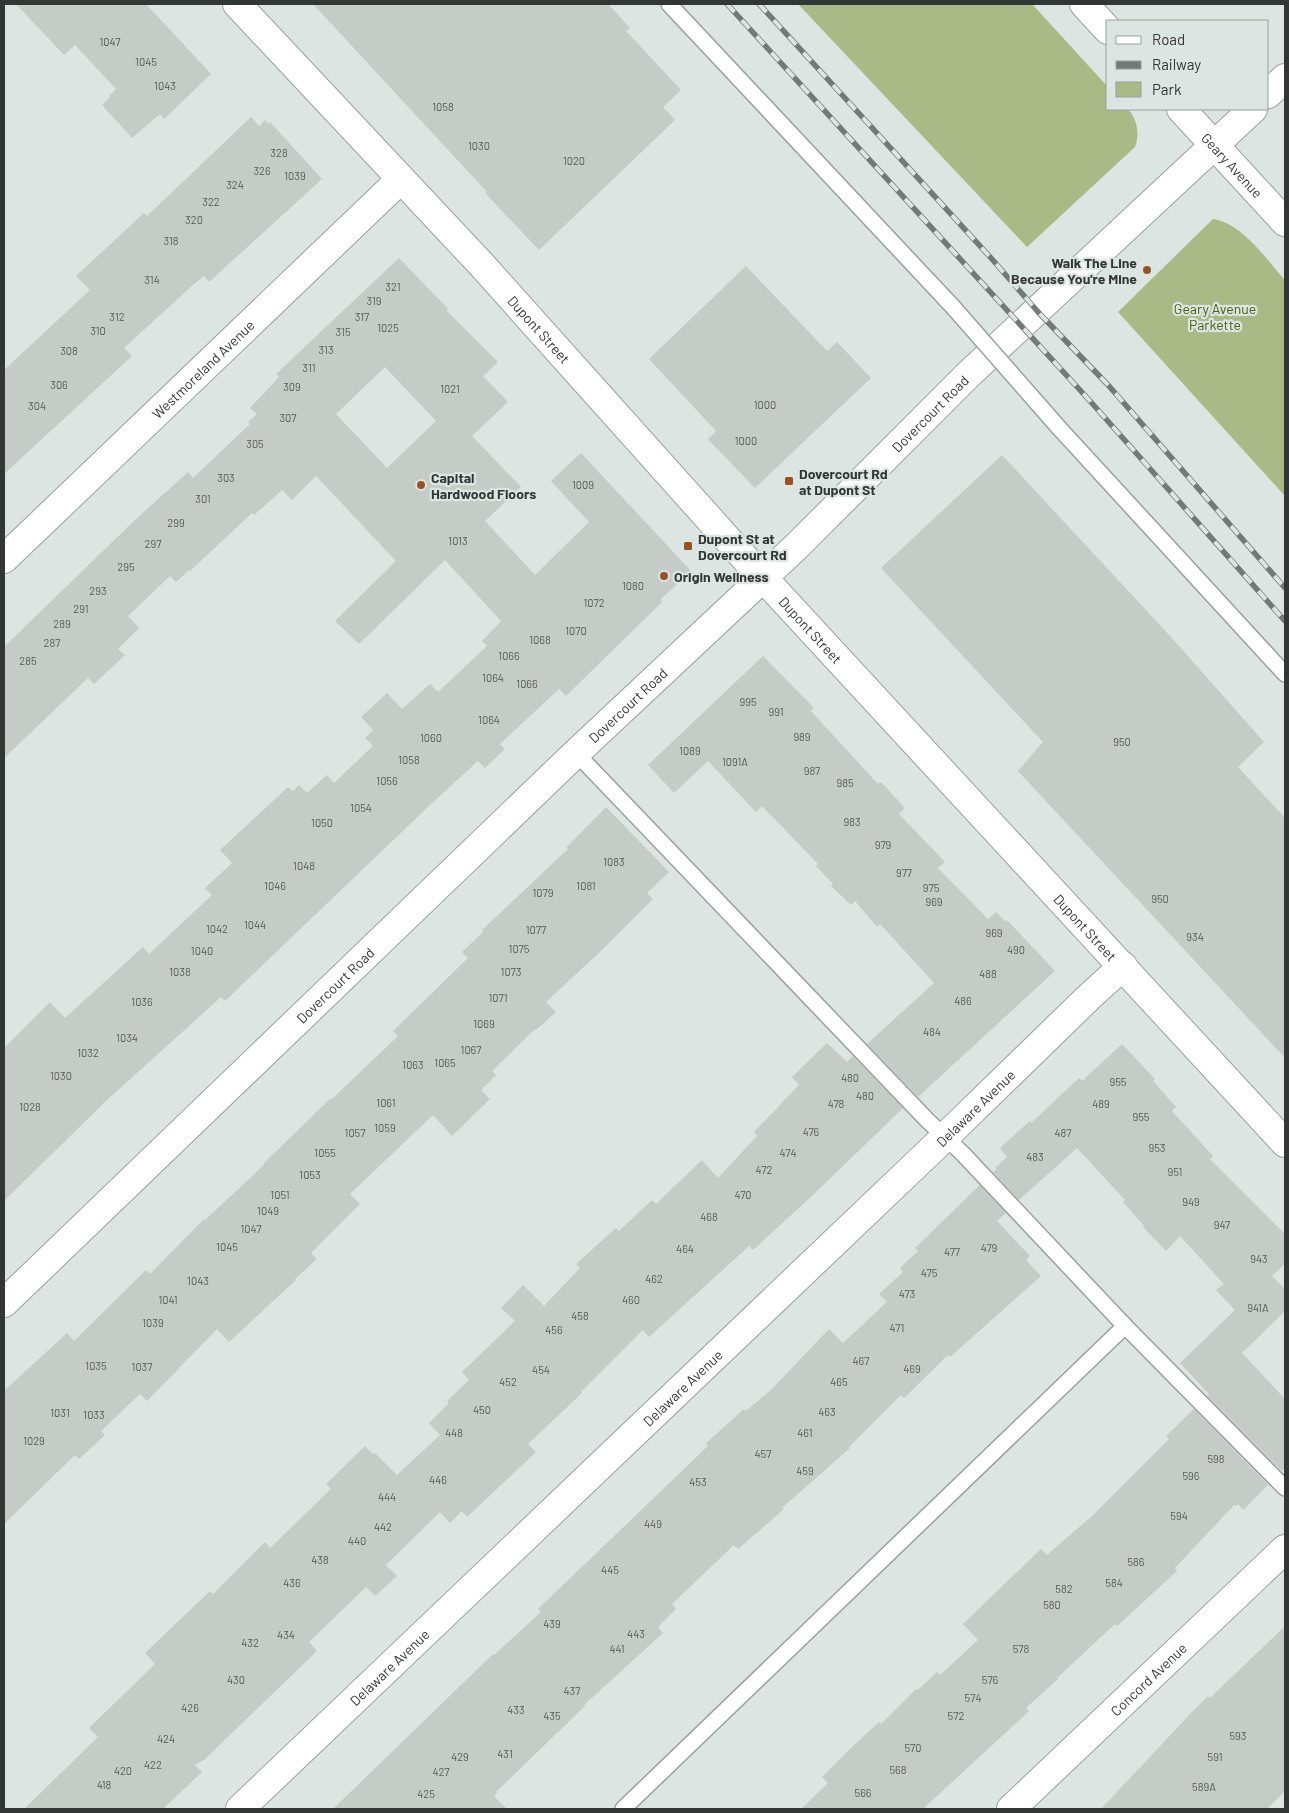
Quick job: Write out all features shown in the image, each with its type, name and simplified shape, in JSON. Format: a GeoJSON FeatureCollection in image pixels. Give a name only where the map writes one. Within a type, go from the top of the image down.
{"type":"FeatureCollection","features":[{"type":"Feature","properties":{"kind":"street","name":"Dupont Street"},"geometry":{"type":"LineString","coordinates":[[237,4],[488,272],[763,577],[1285,1142]]}},
{"type":"Feature","properties":{"kind":"street"},"geometry":{"type":"LineString","coordinates":[[1084,4],[1106,28]]}},
{"type":"Feature","properties":{"kind":"street"},"geometry":{"type":"LineString","coordinates":[[1269,93],[1285,78]]}},
{"type":"Feature","properties":{"kind":"street","name":"Geary Avenue"},"geometry":{"type":"LineString","coordinates":[[1182,110],[1285,222]]}},
{"type":"Feature","properties":{"kind":"street","name":"Dovercourt Road"},"geometry":{"type":"LineString","coordinates":[[4,1303],[576,752],[798,545],[970,373],[1252,110]]}},
{"type":"Feature","properties":{"kind":"street","name":"Westmoreland Avenue"},"geometry":{"type":"LineString","coordinates":[[4,559],[401,178]]}},
{"type":"Feature","properties":{"kind":"street","name":"Delaware Avenue"},"geometry":{"type":"LineString","coordinates":[[240,1809],[945,1137],[1089,997],[1124,966]]}},
{"type":"Feature","properties":{"kind":"street","name":"Concord Avenue"},"geometry":{"type":"LineString","coordinates":[[1011,1809],[1285,1549]]}},
{"type":"Feature","properties":{"kind":"lane"},"geometry":{"type":"LineString","coordinates":[[669,4],[953,307],[1060,429],[1285,674]]}},
{"type":"Feature","properties":{"kind":"lane"},"geometry":{"type":"LineString","coordinates":[[576,752],[1125,1326],[1285,1488]]}},
{"type":"Feature","properties":{"kind":"lane"},"geometry":{"type":"LineString","coordinates":[[623,1809],[1125,1326]]}},
{"type":"Feature","properties":{"kind":"green space"},"geometry":{"type":"Polygon","coordinates":[[[798,4],[1032,4],[1106,85],[1106,110],[1129,110],[1135,122],[1137,142],[1135,147],[1027,247],[798,4]]]}},
{"type":"Feature","properties":{"kind":"green space","name":"Geary Avenue Parkette"},"geometry":{"type":"Polygon","coordinates":[[[1213,219],[1234,227],[1244,235],[1285,280],[1285,496],[1118,312],[1213,219]]]}},
{"type":"Feature","properties":{"kind":"building"},"geometry":{"type":"Polygon","coordinates":[[[16,4],[146,4],[211,74],[164,119],[160,114],[132,138],[102,105],[116,89],[75,45],[64,55],[16,4]]]}},
{"type":"Feature","properties":{"kind":"building"},"geometry":{"type":"Polygon","coordinates":[[[313,4],[608,4],[630,28],[626,31],[681,90],[663,107],[675,120],[539,250],[313,4]]]}},
{"type":"Feature","properties":{"kind":"building"},"geometry":{"type":"Polygon","coordinates":[[[251,117],[259,126],[265,120],[268,124],[270,122],[322,179],[209,282],[204,276],[124,348],[132,356],[4,474],[4,370],[90,290],[76,276],[144,213],[147,216],[251,117]]]}},
{"type":"Feature","properties":{"kind":"building"},"geometry":{"type":"Polygon","coordinates":[[[399,258],[448,309],[446,310],[498,362],[483,376],[508,402],[472,436],[521,487],[485,521],[535,575],[589,522],[551,481],[581,453],[691,571],[566,696],[559,689],[500,744],[505,749],[485,768],[478,761],[225,1001],[221,997],[107,1100],[4,1201],[4,1048],[50,1002],[65,1018],[143,947],[149,954],[212,895],[205,888],[232,863],[220,850],[288,787],[293,791],[299,785],[307,793],[327,775],[334,783],[373,746],[365,738],[373,730],[361,717],[387,693],[402,709],[430,684],[438,692],[487,646],[482,641],[501,621],[445,560],[359,644],[335,621],[396,561],[316,476],[292,500],[282,490],[254,515],[252,513],[176,582],[170,576],[128,616],[139,628],[118,649],[125,655],[94,684],[88,678],[4,758],[4,647],[136,519],[188,472],[193,478],[250,424],[248,422],[257,414],[250,408],[279,377],[276,374],[399,258]],[[385,367],[336,414],[387,468],[436,421],[385,367]]]}},
{"type":"Feature","properties":{"kind":"building"},"geometry":{"type":"Polygon","coordinates":[[[746,266],[827,351],[837,342],[871,378],[755,488],[708,439],[716,431],[649,359],[746,266]]]}},
{"type":"Feature","properties":{"kind":"building"},"geometry":{"type":"Polygon","coordinates":[[[1002,455],[1170,636],[1264,742],[1238,767],[1285,818],[1285,1058],[1018,771],[1043,742],[881,568],[1002,455]]]}},
{"type":"Feature","properties":{"kind":"building"},"geometry":{"type":"Polygon","coordinates":[[[763,656],[814,708],[811,711],[878,784],[881,782],[905,808],[899,814],[945,862],[938,868],[988,919],[996,912],[1006,922],[1007,920],[1055,971],[918,1097],[867,1044],[934,983],[880,924],[877,927],[855,901],[851,905],[831,886],[833,884],[816,866],[818,864],[762,806],[756,812],[708,761],[674,793],[648,765],[763,656]]]}},
{"type":"Feature","properties":{"kind":"building"},"geometry":{"type":"Polygon","coordinates":[[[606,807],[669,872],[647,893],[653,899],[546,1002],[556,1012],[535,1029],[492,1071],[496,1075],[481,1090],[490,1099],[452,1136],[433,1115],[350,1194],[360,1204],[311,1253],[317,1259],[296,1280],[229,1342],[217,1329],[147,1401],[140,1394],[101,1431],[105,1435],[79,1459],[75,1455],[4,1524],[4,1391],[67,1333],[74,1341],[146,1270],[150,1274],[204,1219],[264,1165],[331,1098],[398,1036],[393,1031],[468,958],[462,952],[483,932],[482,930],[568,849],[566,848],[606,807]]]}},
{"type":"Feature","properties":{"kind":"building"},"geometry":{"type":"Polygon","coordinates":[[[827,1043],[847,1062],[853,1056],[903,1108],[814,1194],[753,1250],[749,1246],[649,1337],[643,1330],[582,1393],[528,1444],[536,1452],[467,1517],[462,1511],[450,1523],[440,1512],[386,1565],[397,1576],[375,1596],[366,1587],[309,1642],[317,1651],[204,1760],[195,1765],[202,1772],[163,1809],[24,1809],[98,1737],[89,1728],[155,1664],[145,1653],[210,1591],[213,1594],[265,1542],[270,1548],[331,1489],[326,1484],[365,1446],[373,1454],[375,1453],[397,1475],[440,1435],[429,1423],[449,1403],[447,1401],[469,1380],[462,1372],[515,1321],[501,1308],[523,1285],[544,1306],[580,1268],[576,1264],[616,1228],[619,1231],[652,1200],[656,1204],[702,1160],[718,1178],[757,1136],[754,1132],[799,1085],[792,1077],[827,1043]]]}},
{"type":"Feature","properties":{"kind":"building"},"geometry":{"type":"Polygon","coordinates":[[[1122,1044],[1155,1079],[1153,1081],[1176,1107],[1172,1111],[1213,1156],[1210,1159],[1285,1234],[1285,1264],[1272,1276],[1285,1289],[1285,1311],[1242,1353],[1285,1399],[1285,1468],[1282,1471],[1207,1396],[1209,1394],[1180,1363],[1235,1310],[1216,1290],[1224,1284],[1180,1236],[1166,1251],[1143,1227],[1123,1202],[1125,1200],[1077,1148],[1019,1200],[993,1172],[1007,1157],[1000,1148],[1030,1121],[1031,1123],[1079,1078],[1082,1081],[1122,1044]]]}},
{"type":"Feature","properties":{"kind":"building"},"geometry":{"type":"Polygon","coordinates":[[[980,1185],[1006,1213],[997,1221],[1030,1256],[1026,1260],[1041,1276],[950,1357],[948,1355],[904,1398],[901,1395],[850,1448],[782,1508],[784,1509],[738,1549],[734,1545],[672,1604],[676,1609],[658,1627],[663,1633],[584,1705],[496,1792],[494,1796],[507,1809],[333,1809],[493,1654],[541,1612],[538,1609],[708,1446],[706,1443],[744,1409],[746,1411],[772,1389],[829,1329],[843,1343],[887,1302],[879,1294],[903,1272],[900,1268],[918,1251],[915,1248],[980,1185]]]}},
{"type":"Feature","properties":{"kind":"building"},"geometry":{"type":"Polygon","coordinates":[[[1194,1409],[1268,1485],[1243,1510],[1238,1504],[1234,1505],[1175,1568],[1177,1571],[1117,1626],[1115,1624],[1057,1678],[1026,1708],[1029,1711],[923,1809],[801,1809],[828,1783],[822,1777],[852,1747],[879,1722],[881,1724],[916,1689],[918,1690],[937,1672],[940,1675],[978,1640],[963,1624],[1041,1549],[1047,1555],[1092,1516],[1169,1439],[1166,1436],[1194,1409]]]}},
{"type":"Feature","properties":{"kind":"building"},"geometry":{"type":"Polygon","coordinates":[[[1285,1626],[1285,1791],[1267,1809],[1101,1809],[1208,1696],[1210,1698],[1285,1626]]]}},
{"type":"Feature","properties":{"kind":"railway"},"geometry":{"type":"LineString","coordinates":[[727,4],[1090,401],[1285,621]]}},
{"type":"Feature","properties":{"kind":"railway"},"geometry":{"type":"LineString","coordinates":[[759,4],[1039,313],[1109,386],[1285,588]]}},
{"type":"Feature","properties":{"kind":"place","name":"Walk The Line Because You're Mine"},"geometry":{"type":"Point","coordinates":[1147,270]}},
{"type":"Feature","properties":{"kind":"place","name":"Dovercourt Rd at Dupont St"},"geometry":{"type":"Point","coordinates":[789,481]}},
{"type":"Feature","properties":{"kind":"place","name":"Capital Hardwood Floors"},"geometry":{"type":"Point","coordinates":[421,485]}},
{"type":"Feature","properties":{"kind":"place","name":"Dupont St at Dovercourt Rd"},"geometry":{"type":"Point","coordinates":[688,546]}},
{"type":"Feature","properties":{"kind":"place","name":"Origin Wellness"},"geometry":{"type":"Point","coordinates":[664,576]}}]}
